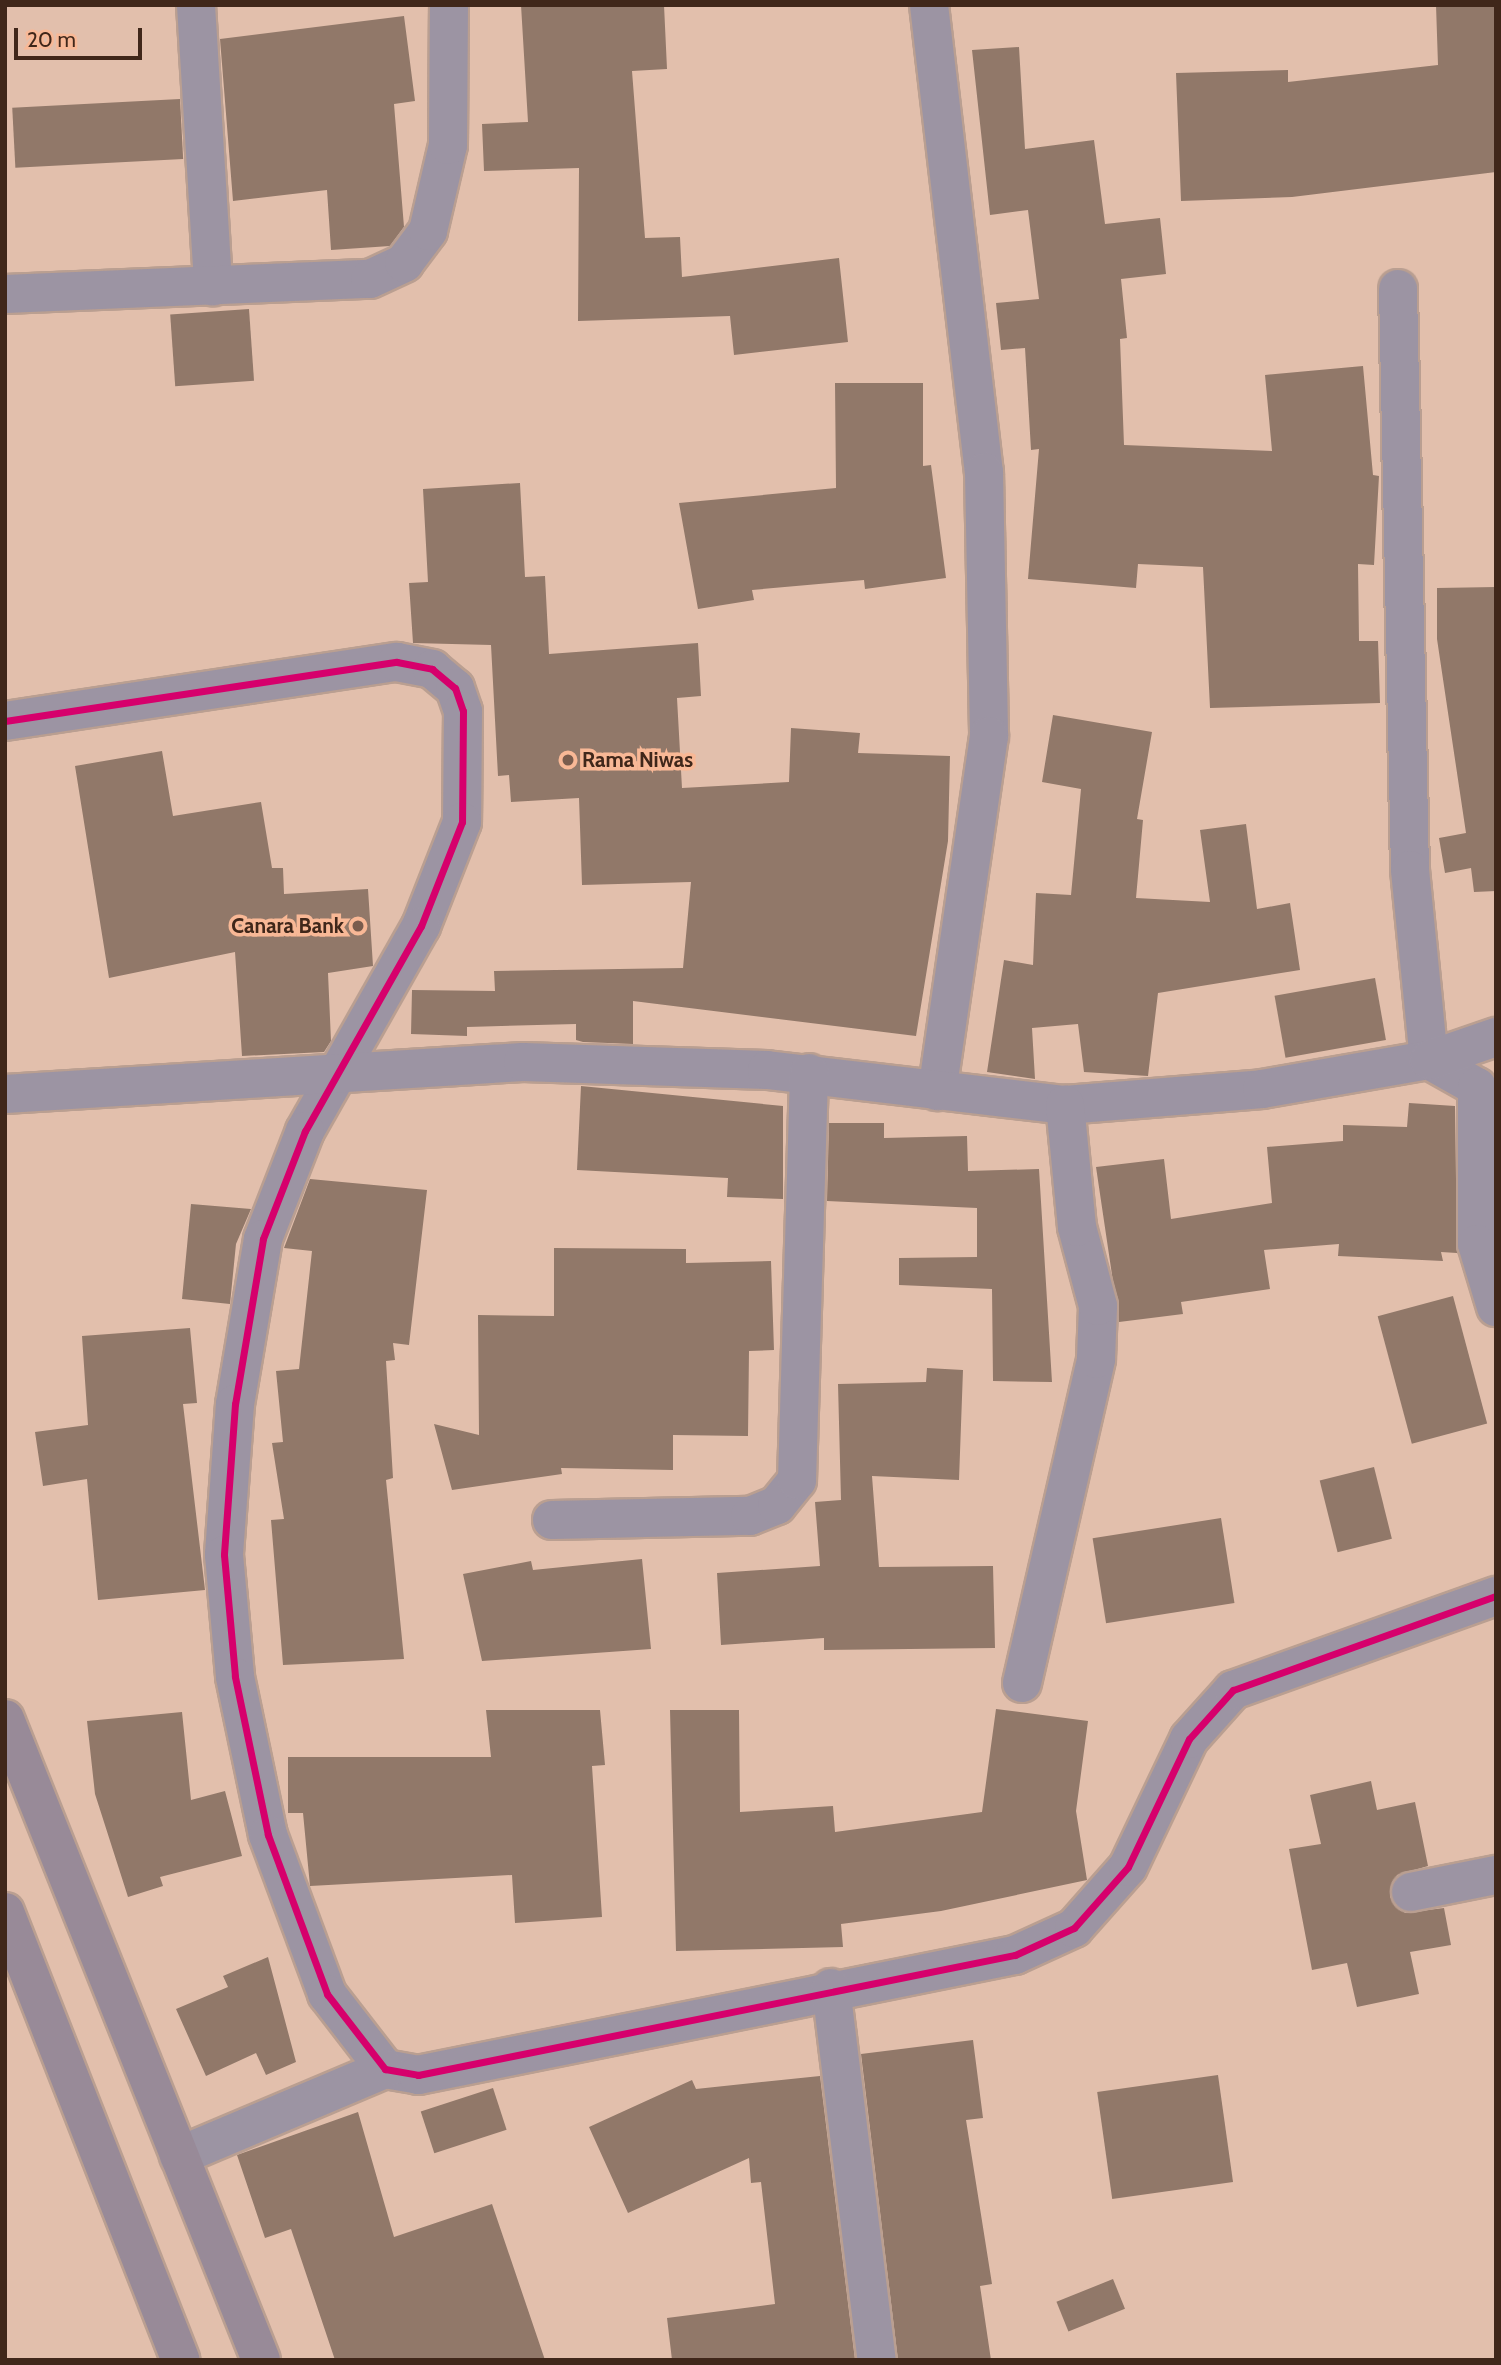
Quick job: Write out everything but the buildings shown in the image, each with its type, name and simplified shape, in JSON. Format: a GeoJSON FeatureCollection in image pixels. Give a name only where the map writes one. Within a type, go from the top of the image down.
{"type":"FeatureCollection","features":[{"type":"Feature","properties":{"kind":"main road"},"geometry":{"type":"LineString","coordinates":[[5,1719],[261,2360]]}},
{"type":"Feature","properties":{"kind":"main road"},"geometry":{"type":"LineString","coordinates":[[5,1912],[181,2360]]}},
{"type":"Feature","properties":{"kind":"street"},"geometry":{"type":"LineString","coordinates":[[196,5],[213,286]]}},
{"type":"Feature","properties":{"kind":"street"},"geometry":{"type":"LineString","coordinates":[[5,294],[370,279],[404,263],[429,231],[449,145],[449,5]]}},
{"type":"Feature","properties":{"kind":"street"},"geometry":{"type":"LineString","coordinates":[[929,5],[984,472],[989,736],[937,1091]]}},
{"type":"Feature","properties":{"kind":"street"},"geometry":{"type":"LineString","coordinates":[[1398,289],[1410,870],[1429,1060]]}},
{"type":"Feature","properties":{"kind":"street"},"geometry":{"type":"LineString","coordinates":[[5,721],[397,662],[432,669],[454,688],[463,711],[462,822],[421,926],[338,1078],[305,1132],[263,1238],[236,1404],[224,1555],[235,1677],[268,1835],[327,1994],[385,2069]]}},
{"type":"Feature","properties":{"kind":"street"},"geometry":{"type":"LineString","coordinates":[[5,1094],[338,1078],[523,1062],[809,1073],[1065,1105],[1262,1089],[1429,1060],[1496,1037]]}},
{"type":"Feature","properties":{"kind":"street"},"geometry":{"type":"LineString","coordinates":[[1429,1060],[1478,1087],[1477,1244],[1496,1307]]}},
{"type":"Feature","properties":{"kind":"street"},"geometry":{"type":"LineString","coordinates":[[552,1520],[750,1516],[777,1505],[797,1480],[809,1073]]}},
{"type":"Feature","properties":{"kind":"street"},"geometry":{"type":"LineString","coordinates":[[1022,1683],[1096,1359],[1098,1306],[1077,1227],[1065,1105]]}},
{"type":"Feature","properties":{"kind":"street"},"geometry":{"type":"LineString","coordinates":[[179,2155],[385,2069],[418,2075],[831,1988],[1015,1955],[1074,1928],[1128,1867],[1189,1739],[1233,1690],[1496,1596]]}},
{"type":"Feature","properties":{"kind":"street"},"geometry":{"type":"LineString","coordinates":[[1411,1892],[1496,1875]]}},
{"type":"Feature","properties":{"kind":"street"},"geometry":{"type":"LineString","coordinates":[[831,1988],[877,2360]]}},
{"type":"Feature","properties":{"kind":"cycle path"},"geometry":{"type":"LineString","coordinates":[[5,721],[397,662],[432,669],[455,688],[463,711],[462,822],[421,926],[305,1131],[263,1239],[235,1404],[224,1555],[235,1677],[268,1835],[327,1994],[385,2069],[418,2075],[1015,1955],[1074,1928],[1128,1867],[1189,1739],[1233,1690],[1496,1596]]}},
{"type":"Feature","properties":{"kind":"place","name":"Rama Niwas"},"geometry":{"type":"Point","coordinates":[568,760]}},
{"type":"Feature","properties":{"kind":"place","name":"Canara Bank"},"geometry":{"type":"Point","coordinates":[358,926]}}]}
